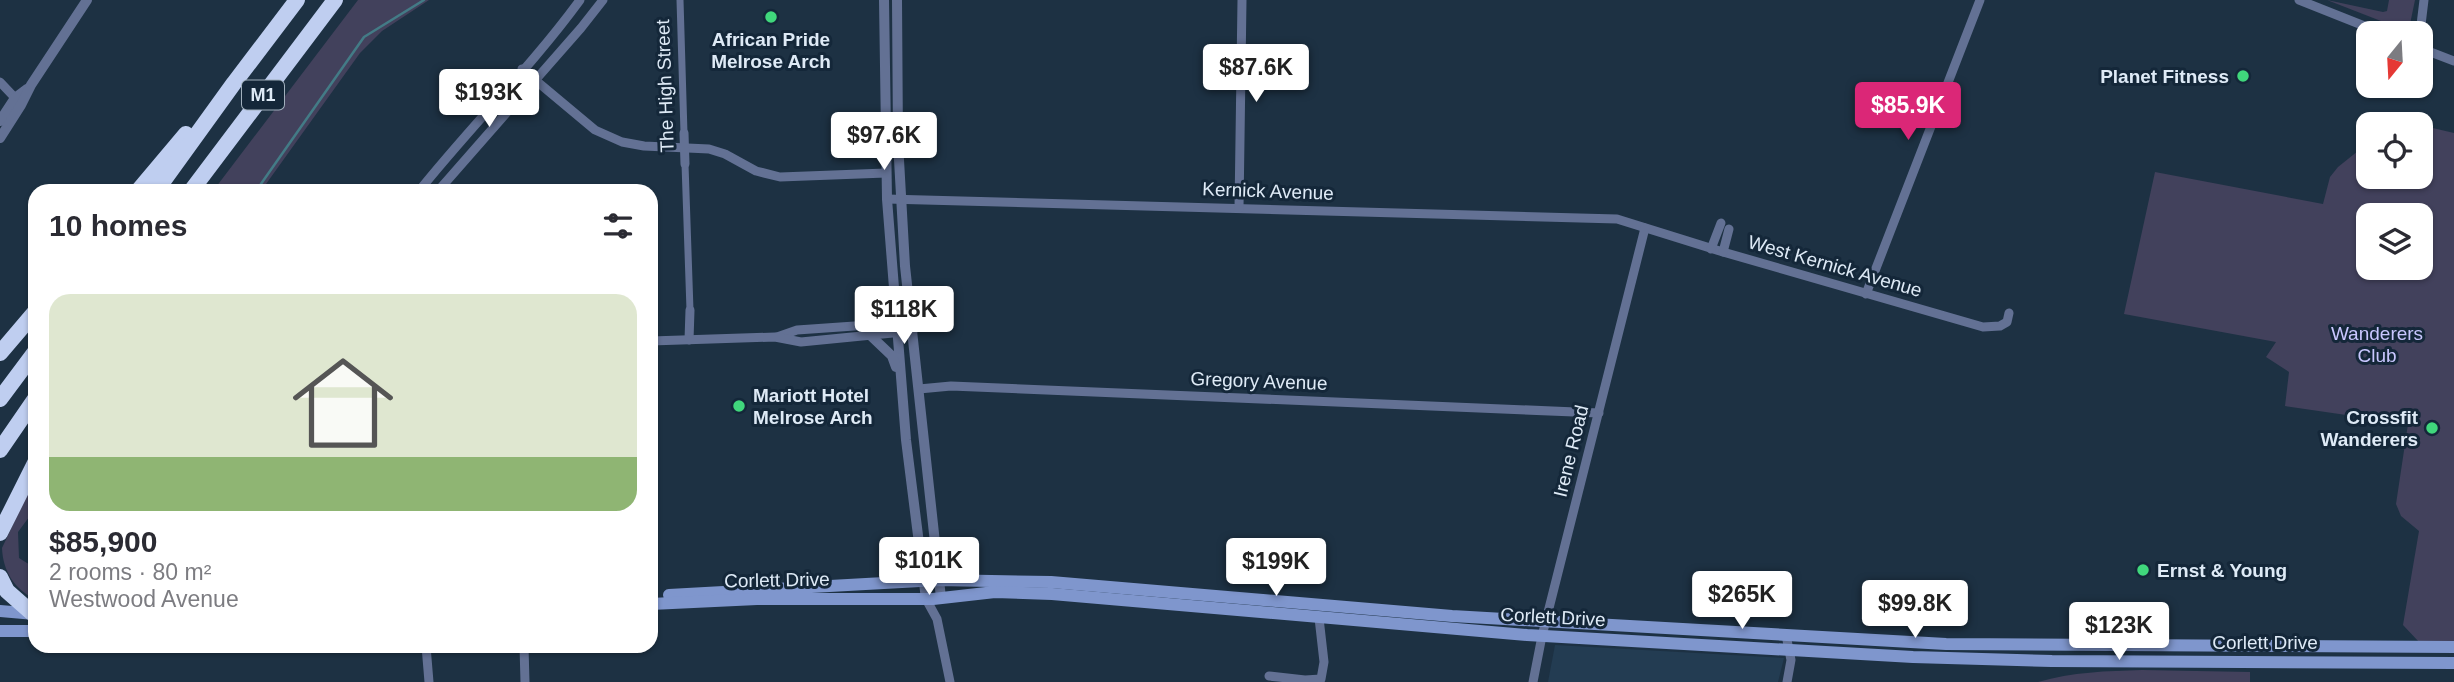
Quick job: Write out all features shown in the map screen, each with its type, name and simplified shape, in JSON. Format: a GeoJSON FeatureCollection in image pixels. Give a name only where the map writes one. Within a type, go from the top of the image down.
{"type":"FeatureCollection","features":[{"type":"Feature","properties":{"kind":"highway","name":"M1"},"geometry":{"type":"LineString","coordinates":[[161,184],[233,83],[297,0]]}},
{"type":"Feature","properties":{"kind":"highway","name":"M1"},"geometry":{"type":"LineString","coordinates":[[196,184],[335,0]]}},
{"type":"Feature","properties":{"kind":"highway"},"geometry":{"type":"LineString","coordinates":[[144,184],[207,107],[233,83]]}},
{"type":"Feature","properties":{"kind":"highway"},"geometry":{"type":"LineString","coordinates":[[0,353],[28,320]]}},
{"type":"Feature","properties":{"kind":"highway"},"geometry":{"type":"LineString","coordinates":[[0,399],[28,361]]}},
{"type":"Feature","properties":{"kind":"highway"},"geometry":{"type":"LineString","coordinates":[[0,450],[28,409]]}},
{"type":"Feature","properties":{"kind":"highway"},"geometry":{"type":"LineString","coordinates":[[0,533],[28,477]]}},
{"type":"Feature","properties":{"kind":"highway"},"geometry":{"type":"LineString","coordinates":[[0,577],[7,591],[28,609]]}},
{"type":"Feature","properties":{"kind":"main road","name":"Corlett Drive"},"geometry":{"type":"LineString","coordinates":[[658,596],[931,581],[1051,582],[1326,606],[2006,646],[2052,644],[2454,647]]}},
{"type":"Feature","properties":{"kind":"main road","name":"Corlett Drive"},"geometry":{"type":"LineString","coordinates":[[658,604],[757,598],[941,598],[995,592],[1052,594],[1542,636],[1964,659],[2454,663]]}},
{"type":"Feature","properties":{"kind":"main road"},"geometry":{"type":"LineString","coordinates":[[0,611],[28,613]]}},
{"type":"Feature","properties":{"kind":"main road"},"geometry":{"type":"LineString","coordinates":[[0,631],[28,631]]}},
{"type":"Feature","properties":{"kind":"street"},"geometry":{"type":"LineString","coordinates":[[0,121],[31,85],[88,0]]}},
{"type":"Feature","properties":{"kind":"street"},"geometry":{"type":"LineString","coordinates":[[425,184],[522,69],[558,31],[580,0]]}},
{"type":"Feature","properties":{"kind":"street"},"geometry":{"type":"LineString","coordinates":[[444,184],[582,28],[603,0]]}},
{"type":"Feature","properties":{"kind":"street","name":"The High Street"},"geometry":{"type":"LineString","coordinates":[[680,0],[689,340]]}},
{"type":"Feature","properties":{"kind":"street"},"geometry":{"type":"LineString","coordinates":[[884,0],[887,199],[900,380],[909,475],[931,581],[941,598],[937,619]]}},
{"type":"Feature","properties":{"kind":"street"},"geometry":{"type":"LineString","coordinates":[[897,0],[898,142],[905,266],[923,448],[931,581],[926,598],[937,619],[950,682]]}},
{"type":"Feature","properties":{"kind":"street"},"geometry":{"type":"LineString","coordinates":[[1239,208],[1242,0]]}},
{"type":"Feature","properties":{"kind":"street"},"geometry":{"type":"LineString","coordinates":[[1866,294],[1980,0]]}},
{"type":"Feature","properties":{"kind":"street"},"geometry":{"type":"LineString","coordinates":[[2299,0],[2356,23]]}},
{"type":"Feature","properties":{"kind":"street"},"geometry":{"type":"LineString","coordinates":[[2421,21],[2424,0]]}},
{"type":"Feature","properties":{"kind":"street"},"geometry":{"type":"LineString","coordinates":[[2433,53],[2454,61]]}},
{"type":"Feature","properties":{"kind":"street"},"geometry":{"type":"LineString","coordinates":[[522,69],[588,124],[606,136],[636,145],[717,151],[756,170],[780,177],[886,173]]}},
{"type":"Feature","properties":{"kind":"street"},"geometry":{"type":"LineString","coordinates":[[0,82],[18,102]]}},
{"type":"Feature","properties":{"kind":"street"},"geometry":{"type":"LineString","coordinates":[[0,138],[18,102]]}},
{"type":"Feature","properties":{"kind":"street"},"geometry":{"type":"LineString","coordinates":[[1913,114],[1932,122]]}},
{"type":"Feature","properties":{"kind":"street","name":"Kernick Avenue"},"geometry":{"type":"LineString","coordinates":[[887,199],[1602,218],[1627,221],[1646,228]]}},
{"type":"Feature","properties":{"kind":"street"},"geometry":{"type":"LineString","coordinates":[[1711,249],[1725,226],[1723,252]]}},
{"type":"Feature","properties":{"kind":"street","name":"West Kernick Avenue"},"geometry":{"type":"LineString","coordinates":[[1646,228],[1983,327],[2000,326],[2007,322],[2009,313]]}},
{"type":"Feature","properties":{"kind":"street","name":"Irene Road"},"geometry":{"type":"LineString","coordinates":[[1533,682],[1542,636],[1646,228]]}},
{"type":"Feature","properties":{"kind":"street"},"geometry":{"type":"LineString","coordinates":[[872,331],[896,300]]}},
{"type":"Feature","properties":{"kind":"street"},"geometry":{"type":"LineString","coordinates":[[658,341],[775,337],[801,342],[912,327]]}},
{"type":"Feature","properties":{"kind":"street"},"geometry":{"type":"LineString","coordinates":[[872,331],[892,356],[900,380]]}},
{"type":"Feature","properties":{"kind":"street","name":"Gregory Avenue"},"geometry":{"type":"LineString","coordinates":[[919,389],[951,386],[1599,413]]}},
{"type":"Feature","properties":{"kind":"street"},"geometry":{"type":"LineString","coordinates":[[909,475],[916,467],[923,448]]}},
{"type":"Feature","properties":{"kind":"street"},"geometry":{"type":"LineString","coordinates":[[1269,676],[1321,679],[1324,662],[1319,618]]}},
{"type":"Feature","properties":{"kind":"street"},"geometry":{"type":"LineString","coordinates":[[1786,635],[1791,664],[1787,682]]}},
{"type":"Feature","properties":{"kind":"street"},"geometry":{"type":"LineString","coordinates":[[427,653],[429,682]]}},
{"type":"Feature","properties":{"kind":"street"},"geometry":{"type":"LineString","coordinates":[[524,653],[525,682]]}},
{"type":"Feature","properties":{"kind":"shaded area"},"geometry":{"type":"Polygon","coordinates":[[[1555,645],[1784,658],[1778,682],[1548,682],[1555,645]]]}},
{"type":"Feature","properties":{"kind":"green space"},"geometry":{"type":"Polygon","coordinates":[[[358,0],[429,0],[382,31],[360,53],[266,184],[218,184],[358,0]]]}},
{"type":"Feature","properties":{"kind":"green space"},"geometry":{"type":"Polygon","coordinates":[[[2327,0],[2383,12],[2387,11],[2389,0],[2415,0],[2411,21],[2381,21],[2327,0]]]}},
{"type":"Feature","properties":{"kind":"green space","name":"Wanderers Club"},"geometry":{"type":"Polygon","coordinates":[[[2433,128],[2454,133],[2454,641],[2419,642],[2403,625],[2419,531],[2401,516],[2396,504],[2408,424],[2285,406],[2289,372],[2266,357],[2276,342],[2124,314],[2155,172],[2323,204],[2330,177],[2356,153],[2356,189],[2433,189],[2433,128]]]}},
{"type":"Feature","properties":{"kind":"green space"},"geometry":{"type":"Polygon","coordinates":[[[28,493],[28,518],[18,532],[19,558],[28,564],[28,595],[16,585],[7,572],[2,548],[28,493]]]}},
{"type":"Feature","properties":{"kind":"green space"},"geometry":{"type":"Polygon","coordinates":[[[2142,670],[2250,672],[2250,682],[2038,682],[2077,674],[2142,670]]]}},
{"type":"Feature","properties":{"kind":"waterway"},"geometry":{"type":"LineString","coordinates":[[261,184],[364,37],[424,0]]}},
{"type":"Feature","properties":{"kind":"place","name":"African Pride Melrose Arch"},"geometry":{"type":"Point","coordinates":[771,17]}},
{"type":"Feature","properties":{"kind":"place","name":"Planet Fitness"},"geometry":{"type":"Point","coordinates":[2243,76]}},
{"type":"Feature","properties":{"kind":"place","name":"Mariott Hotel Melrose Arch"},"geometry":{"type":"Point","coordinates":[739,406]}},
{"type":"Feature","properties":{"kind":"place","name":"Crossfit Wanderers"},"geometry":{"type":"Point","coordinates":[2432,428]}},
{"type":"Feature","properties":{"kind":"place","name":"Ernst & Young"},"geometry":{"type":"Point","coordinates":[2143,570]}}]}
